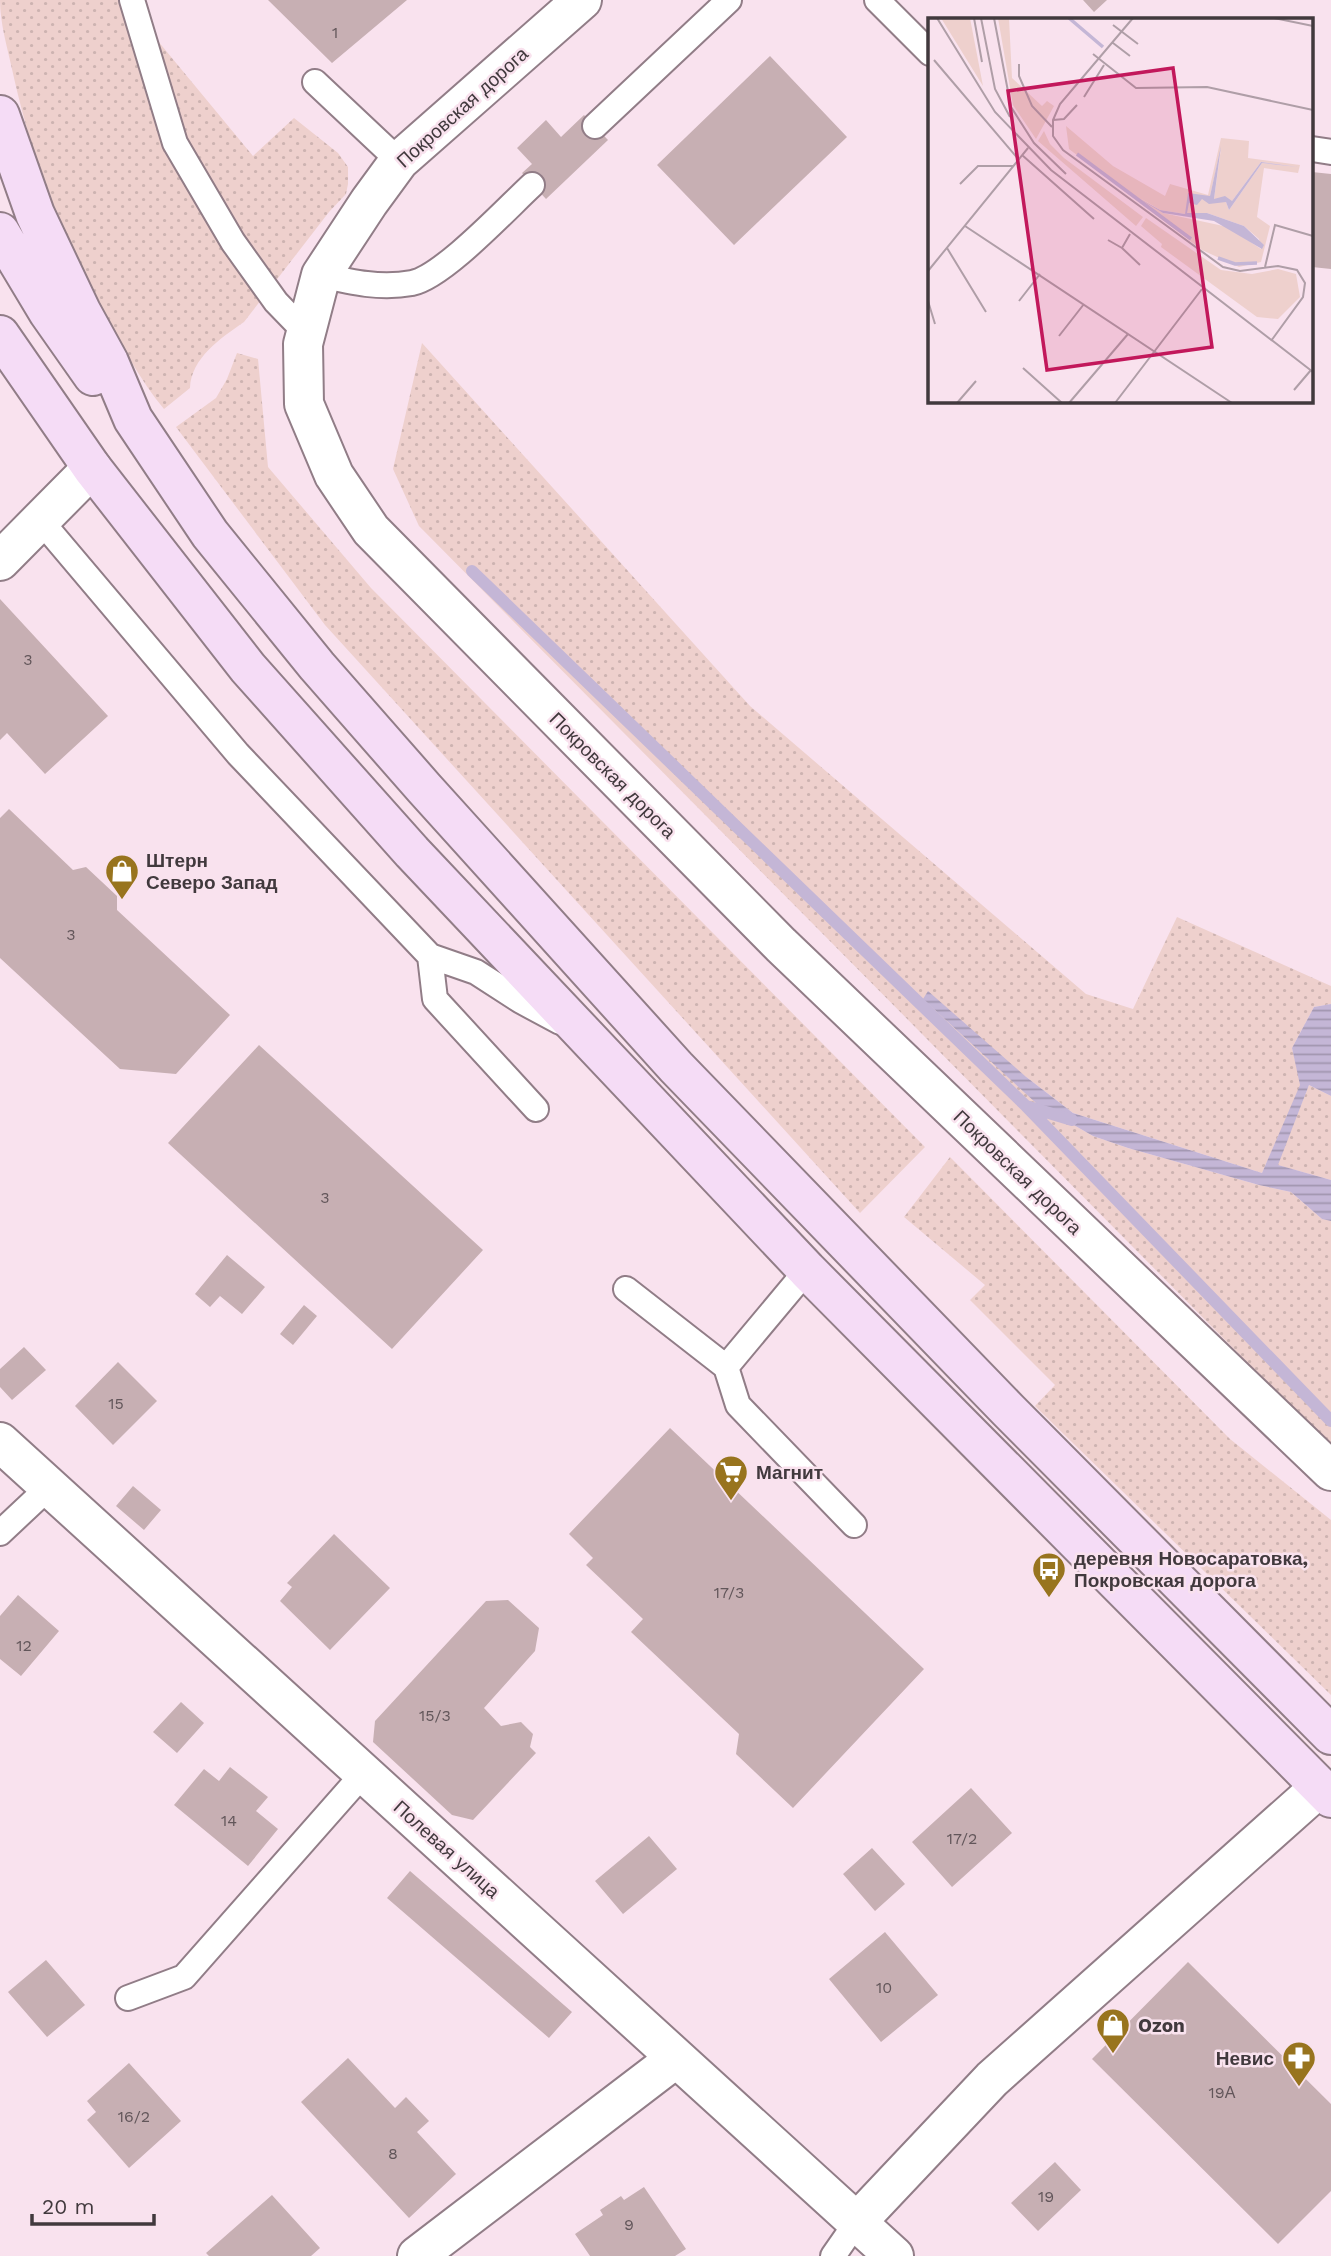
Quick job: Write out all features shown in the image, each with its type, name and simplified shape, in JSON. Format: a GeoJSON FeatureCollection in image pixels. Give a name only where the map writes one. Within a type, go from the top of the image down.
{"type":"FeatureCollection","features":[{"type":"Feature","properties":{"kind":"main road"},"geometry":{"type":"LineString","coordinates":[[0,114],[35,214],[81,311],[109,362],[133,419]]}},
{"type":"Feature","properties":{"kind":"main road"},"geometry":{"type":"LineString","coordinates":[[0,232],[85,368],[133,419],[210,534],[317,666],[424,788],[667,1056],[989,1391],[1331,1735]]}},
{"type":"Feature","properties":{"kind":"main road"},"geometry":{"type":"LineString","coordinates":[[0,335],[92,468],[248,668],[412,852],[807,1270],[1325,1792]]}},
{"type":"Feature","properties":{"kind":"street","name":"Покровская дорога"},"geometry":{"type":"LineString","coordinates":[[582,0],[399,161],[321,275],[303,344],[304,404],[334,475],[371,530],[781,945],[1331,1471]]}},
{"type":"Feature","properties":{"kind":"street"},"geometry":{"type":"LineString","coordinates":[[2,554],[41,521],[92,468]]}},
{"type":"Feature","properties":{"kind":"street","name":"Полевая улица"},"geometry":{"type":"LineString","coordinates":[[0,1443],[894,2256]]}},
{"type":"Feature","properties":{"kind":"street"},"geometry":{"type":"LineString","coordinates":[[856,2223],[992,2079],[1325,1792]]}},
{"type":"Feature","properties":{"kind":"street"},"geometry":{"type":"LineString","coordinates":[[417,2256],[676,2059]]}},
{"type":"Feature","properties":{"kind":"lane"},"geometry":{"type":"LineString","coordinates":[[132,0],[175,143],[233,242],[276,302],[306,333]]}},
{"type":"Feature","properties":{"kind":"lane"},"geometry":{"type":"LineString","coordinates":[[595,126],[729,0]]}},
{"type":"Feature","properties":{"kind":"lane"},"geometry":{"type":"LineString","coordinates":[[877,0],[928,50]]}},
{"type":"Feature","properties":{"kind":"lane"},"geometry":{"type":"LineString","coordinates":[[315,82],[399,161]]}},
{"type":"Feature","properties":{"kind":"lane"},"geometry":{"type":"LineString","coordinates":[[321,275],[371,286],[414,283],[450,262],[533,185]]}},
{"type":"Feature","properties":{"kind":"lane"},"geometry":{"type":"LineString","coordinates":[[41,521],[238,754],[430,956],[476,972],[521,1001],[583,1035]]}},
{"type":"Feature","properties":{"kind":"lane"},"geometry":{"type":"LineString","coordinates":[[430,956],[435,999],[536,1109]]}},
{"type":"Feature","properties":{"kind":"lane"},"geometry":{"type":"LineString","coordinates":[[726,1367],[807,1270]]}},
{"type":"Feature","properties":{"kind":"lane"},"geometry":{"type":"LineString","coordinates":[[626,1289],[726,1367],[738,1405],[854,1525]]}},
{"type":"Feature","properties":{"kind":"lane"},"geometry":{"type":"LineString","coordinates":[[0,1533],[49,1487]]}},
{"type":"Feature","properties":{"kind":"lane"},"geometry":{"type":"LineString","coordinates":[[128,1998],[184,1978],[363,1774]]}},
{"type":"Feature","properties":{"kind":"lane"},"geometry":{"type":"LineString","coordinates":[[833,2256],[856,2223]]}},
{"type":"Feature","properties":{"kind":"shaded area"},"geometry":{"type":"Polygon","coordinates":[[[0,0],[124,0],[253,156],[294,118],[338,153],[348,167],[346,194],[244,322],[201,358],[190,388],[164,409],[139,375],[104,313],[49,194],[20,102],[4,34],[0,0]]]}},
{"type":"Feature","properties":{"kind":"shaded area"},"geometry":{"type":"Polygon","coordinates":[[[422,343],[750,706],[1086,994],[1133,1009],[1177,917],[1331,986],[1331,1004],[1314,1007],[1292,1048],[1301,1085],[1262,1173],[1073,1113],[1025,1076],[1037,1104],[1093,1136],[1291,1192],[1322,1219],[1331,1221],[1331,1447],[419,526],[393,469],[422,343]]]}},
{"type":"Feature","properties":{"kind":"shaded area"},"geometry":{"type":"Polygon","coordinates":[[[237,353],[258,359],[268,467],[371,588],[925,1147],[860,1213],[325,625],[176,427],[216,398],[237,353]]]}},
{"type":"Feature","properties":{"kind":"shaded area"},"geometry":{"type":"Polygon","coordinates":[[[928,991],[1025,1076],[1073,1113],[1262,1173],[1300,1085],[1292,1048],[1314,1007],[1331,1004],[1331,1096],[1309,1085],[1278,1165],[1331,1180],[1331,1221],[1322,1219],[1291,1192],[1093,1136],[1037,1104],[923,999],[928,991]]]}},
{"type":"Feature","properties":{"kind":"shaded area"},"geometry":{"type":"Polygon","coordinates":[[[1309,1085],[1331,1096],[1331,1180],[1277,1165],[1309,1085]]]}},
{"type":"Feature","properties":{"kind":"shaded area"},"geometry":{"type":"Polygon","coordinates":[[[950,1157],[1230,1439],[1331,1520],[1331,1695],[1035,1406],[1055,1385],[970,1300],[985,1285],[904,1217],[950,1157]]]}},
{"type":"Feature","properties":{"kind":"building"},"geometry":{"type":"Polygon","coordinates":[[[268,0],[407,0],[332,63],[268,0]]]}},
{"type":"Feature","properties":{"kind":"building"},"geometry":{"type":"Polygon","coordinates":[[[1083,0],[1107,0],[1094,12],[1083,0]]]}},
{"type":"Feature","properties":{"kind":"building"},"geometry":{"type":"Polygon","coordinates":[[[770,56],[847,137],[734,245],[657,165],[770,56]]]}},
{"type":"Feature","properties":{"kind":"building"},"geometry":{"type":"Polygon","coordinates":[[[584,115],[608,140],[546,199],[522,173],[532,164],[517,148],[546,120],[561,137],[584,115]]]}},
{"type":"Feature","properties":{"kind":"building"},"geometry":{"type":"Polygon","coordinates":[[[1314,172],[1331,174],[1331,269],[1314,267],[1314,172]]]}},
{"type":"Feature","properties":{"kind":"building"},"geometry":{"type":"Polygon","coordinates":[[[0,599],[108,716],[45,774],[7,733],[0,740],[0,599]]]}},
{"type":"Feature","properties":{"kind":"building"},"geometry":{"type":"Polygon","coordinates":[[[9,809],[73,870],[86,867],[117,896],[117,910],[230,1015],[176,1074],[120,1069],[0,958],[0,818],[9,809]]]}},
{"type":"Feature","properties":{"kind":"building"},"geometry":{"type":"Polygon","coordinates":[[[259,1045],[483,1250],[392,1349],[168,1143],[259,1045]]]}},
{"type":"Feature","properties":{"kind":"building"},"geometry":{"type":"Polygon","coordinates":[[[227,1255],[265,1287],[242,1314],[220,1296],[210,1307],[195,1294],[227,1255]]]}},
{"type":"Feature","properties":{"kind":"building"},"geometry":{"type":"Polygon","coordinates":[[[304,1305],[317,1316],[293,1345],[280,1334],[304,1305]]]}},
{"type":"Feature","properties":{"kind":"building"},"geometry":{"type":"Polygon","coordinates":[[[24,1347],[46,1370],[12,1400],[0,1387],[0,1369],[24,1347]]]}},
{"type":"Feature","properties":{"kind":"building"},"geometry":{"type":"Polygon","coordinates":[[[118,1362],[157,1401],[113,1445],[75,1406],[118,1362]]]}},
{"type":"Feature","properties":{"kind":"building"},"geometry":{"type":"Polygon","coordinates":[[[670,1428],[924,1669],[793,1808],[736,1754],[739,1734],[631,1632],[643,1619],[586,1565],[593,1558],[569,1534],[670,1428]]]}},
{"type":"Feature","properties":{"kind":"building"},"geometry":{"type":"Polygon","coordinates":[[[133,1486],[161,1510],[144,1530],[116,1506],[133,1486]]]}},
{"type":"Feature","properties":{"kind":"building"},"geometry":{"type":"Polygon","coordinates":[[[334,1534],[390,1588],[330,1650],[280,1601],[292,1587],[287,1583],[334,1534]]]}},
{"type":"Feature","properties":{"kind":"building"},"geometry":{"type":"Polygon","coordinates":[[[18,1595],[59,1631],[21,1676],[0,1659],[0,1616],[18,1595]]]}},
{"type":"Feature","properties":{"kind":"building"},"geometry":{"type":"Polygon","coordinates":[[[508,1600],[539,1628],[535,1651],[484,1708],[501,1726],[521,1722],[533,1734],[530,1747],[536,1753],[473,1820],[452,1815],[373,1742],[375,1721],[486,1601],[508,1600]]]}},
{"type":"Feature","properties":{"kind":"building"},"geometry":{"type":"Polygon","coordinates":[[[181,1702],[204,1723],[177,1753],[153,1732],[181,1702]]]}},
{"type":"Feature","properties":{"kind":"building"},"geometry":{"type":"Polygon","coordinates":[[[230,1767],[268,1797],[256,1811],[278,1829],[248,1866],[174,1805],[204,1769],[219,1781],[230,1767]]]}},
{"type":"Feature","properties":{"kind":"building"},"geometry":{"type":"Polygon","coordinates":[[[971,1788],[1012,1833],[952,1887],[912,1842],[971,1788]]]}},
{"type":"Feature","properties":{"kind":"building"},"geometry":{"type":"Polygon","coordinates":[[[649,1836],[677,1869],[623,1914],[595,1881],[649,1836]]]}},
{"type":"Feature","properties":{"kind":"building"},"geometry":{"type":"Polygon","coordinates":[[[872,1848],[905,1884],[875,1911],[843,1874],[872,1848]]]}},
{"type":"Feature","properties":{"kind":"building"},"geometry":{"type":"Polygon","coordinates":[[[410,1871],[572,2012],[549,2038],[387,1898],[410,1871]]]}},
{"type":"Feature","properties":{"kind":"building"},"geometry":{"type":"Polygon","coordinates":[[[885,1932],[938,1995],[881,2042],[829,1979],[885,1932]]]}},
{"type":"Feature","properties":{"kind":"building"},"geometry":{"type":"Polygon","coordinates":[[[46,1960],[85,2005],[47,2037],[8,1992],[46,1960]]]}},
{"type":"Feature","properties":{"kind":"building"},"geometry":{"type":"Polygon","coordinates":[[[1188,1962],[1331,2104],[1331,2191],[1278,2244],[1092,2059],[1188,1962]]]}},
{"type":"Feature","properties":{"kind":"building"},"geometry":{"type":"Polygon","coordinates":[[[348,2058],[395,2108],[406,2097],[429,2121],[417,2132],[456,2174],[409,2218],[301,2102],[348,2058]]]}},
{"type":"Feature","properties":{"kind":"building"},"geometry":{"type":"Polygon","coordinates":[[[129,2063],[181,2121],[129,2168],[87,2120],[96,2112],[87,2101],[129,2063]]]}},
{"type":"Feature","properties":{"kind":"building"},"geometry":{"type":"Polygon","coordinates":[[[1055,2162],[1081,2190],[1038,2231],[1011,2203],[1055,2162]]]}},
{"type":"Feature","properties":{"kind":"building"},"geometry":{"type":"Polygon","coordinates":[[[644,2187],[686,2249],[675,2256],[590,2256],[575,2234],[603,2215],[600,2210],[621,2196],[624,2200],[644,2187]]]}},
{"type":"Feature","properties":{"kind":"building"},"geometry":{"type":"Polygon","coordinates":[[[272,2195],[320,2248],[311,2256],[209,2256],[206,2253],[272,2195]]]}},
{"type":"Feature","properties":{"kind":"waterway"},"geometry":{"type":"LineString","coordinates":[[472,571],[1026,1106],[1331,1421]]}},
{"type":"Feature","properties":{"kind":"waterway"},"geometry":{"type":"LineString","coordinates":[[1026,1106],[1072,1120]]}},
{"type":"Feature","properties":{"kind":"place","name":"Штерн Северо Запад"},"geometry":{"type":"Point","coordinates":[122,901]}},
{"type":"Feature","properties":{"kind":"place","name":"Магнит"},"geometry":{"type":"Point","coordinates":[731,1502]}},
{"type":"Feature","properties":{"kind":"place","name":"деревня Новосаратовка, Покровская дорога"},"geometry":{"type":"Point","coordinates":[1049,1599]}},
{"type":"Feature","properties":{"kind":"place","name":"Ozon"},"geometry":{"type":"Point","coordinates":[1113,2055]}},
{"type":"Feature","properties":{"kind":"place","name":"Невис"},"geometry":{"type":"Point","coordinates":[1299,2088]}}]}
